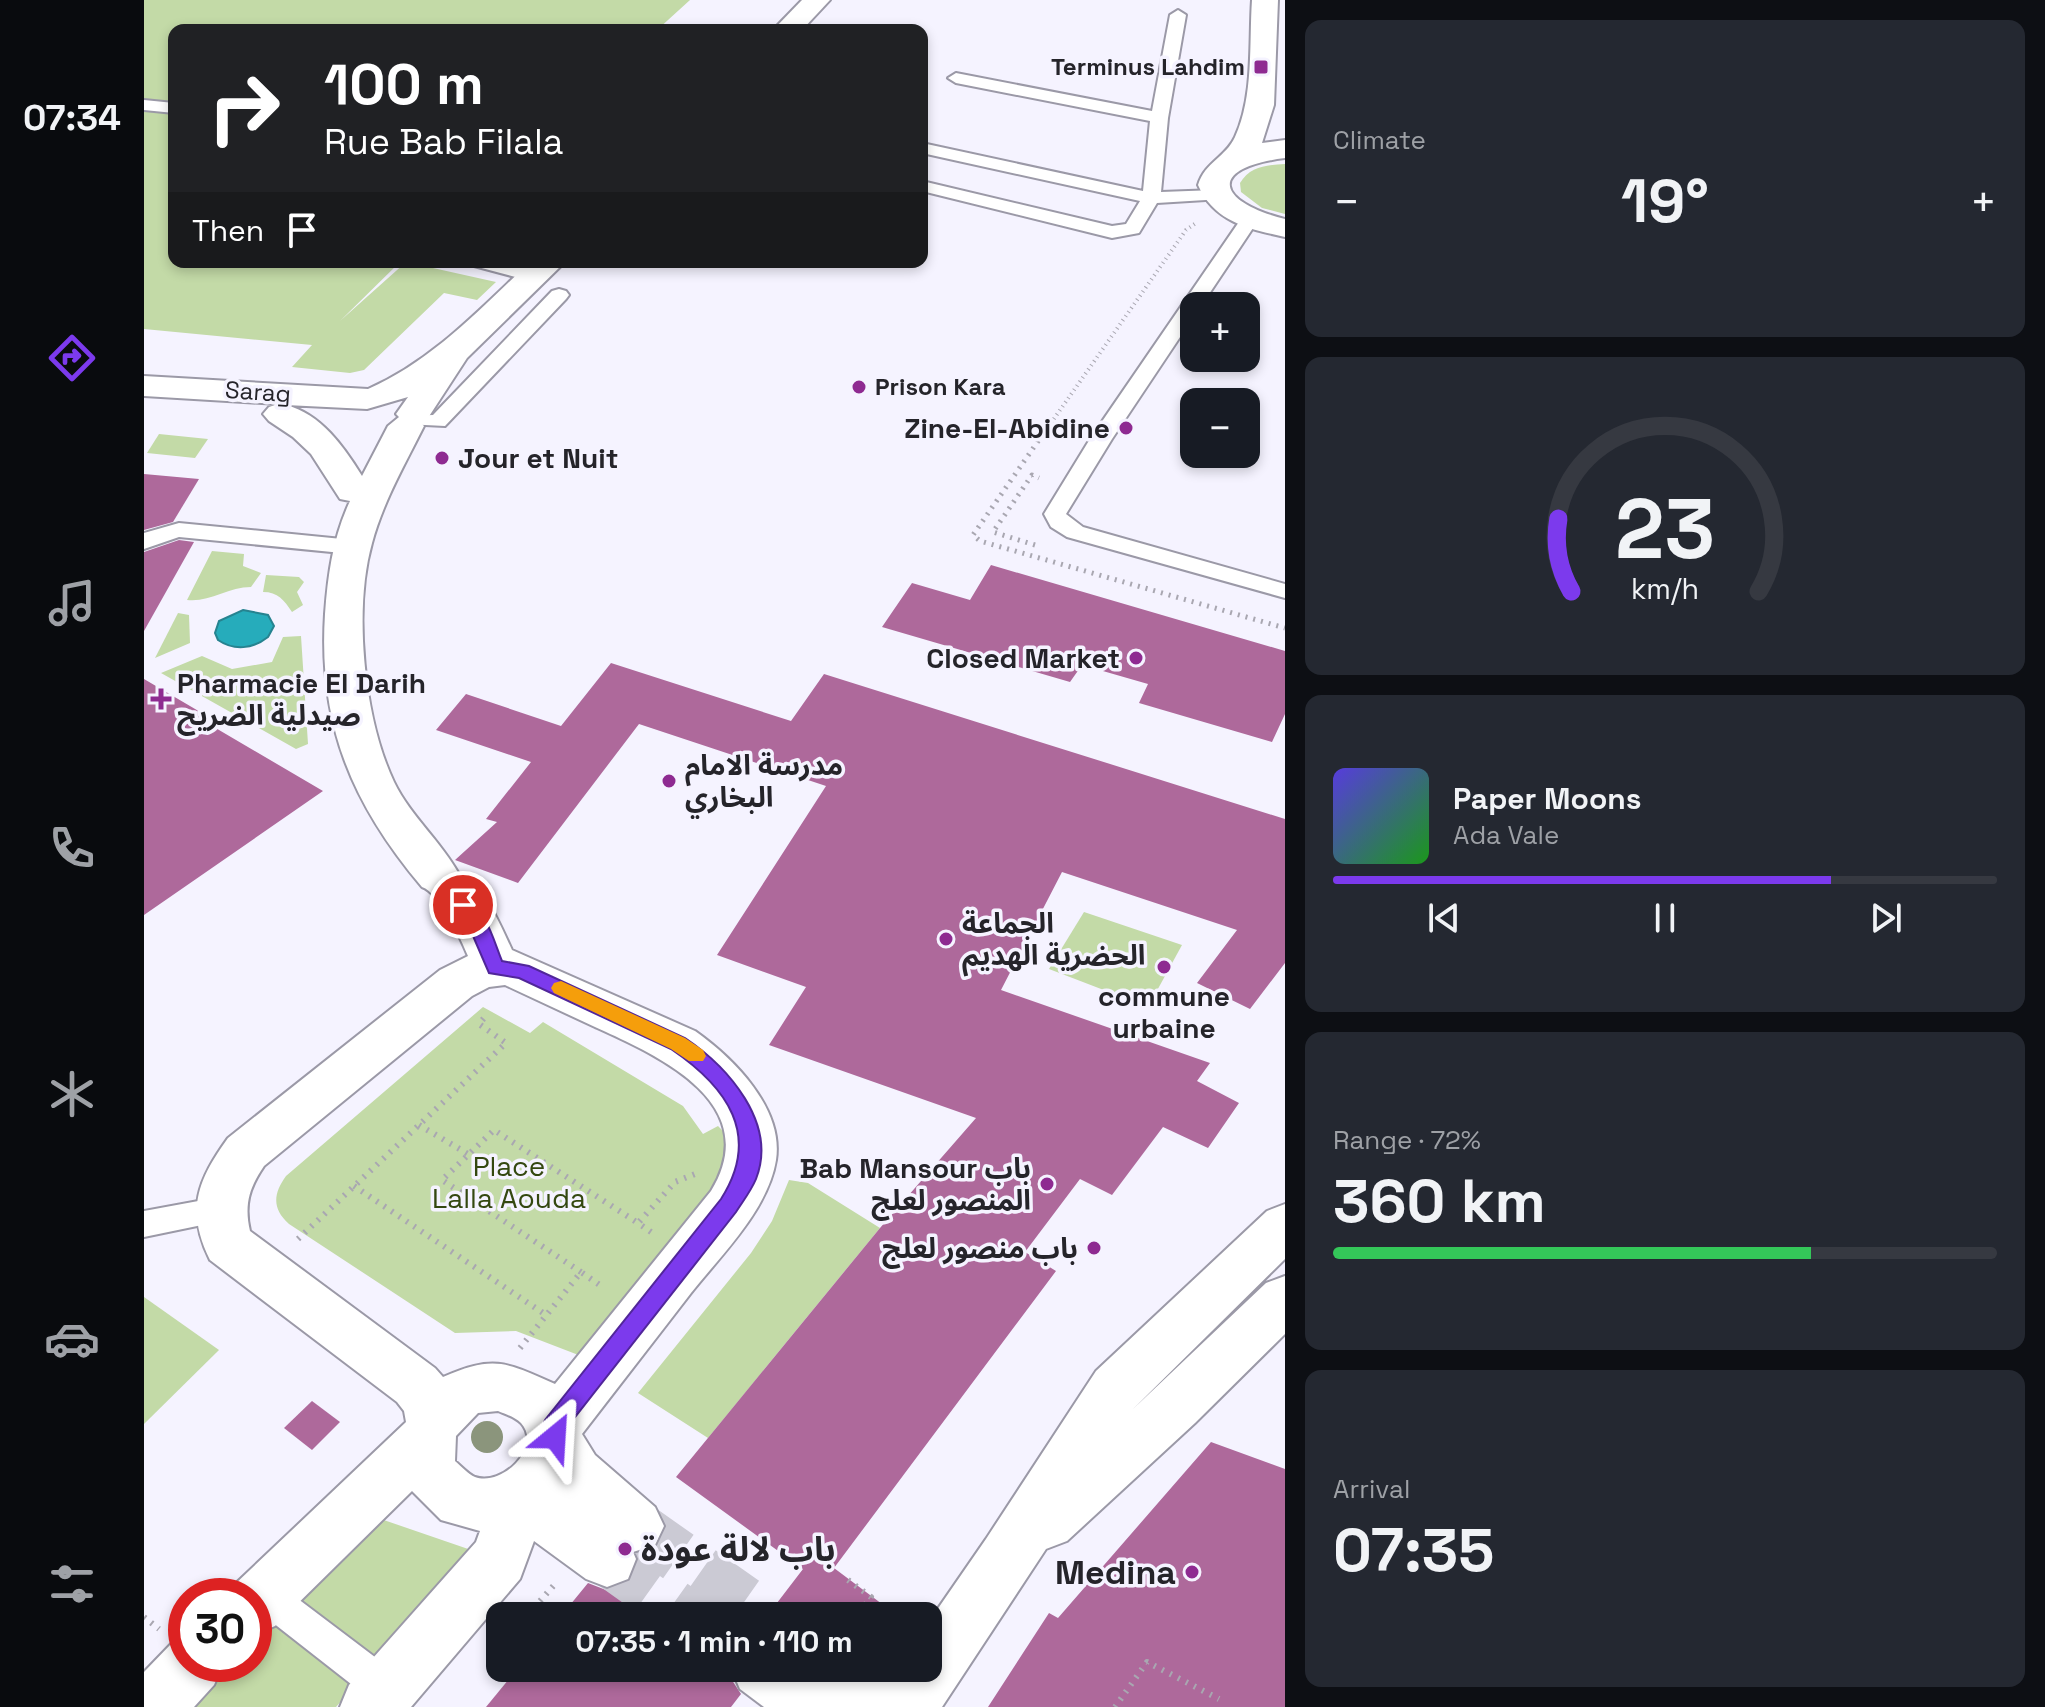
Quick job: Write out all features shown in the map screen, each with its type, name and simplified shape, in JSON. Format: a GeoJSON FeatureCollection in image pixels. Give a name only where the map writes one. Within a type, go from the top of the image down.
{"type":"FeatureCollection","features":[{"type":"Feature","properties":{"kind":"street"},"geometry":{"type":"LineString","coordinates":[[793,24],[817,0]]}},
{"type":"Feature","properties":{"kind":"street"},"geometry":{"type":"LineString","coordinates":[[1237,156],[1247,147],[1253,134],[1259,107],[1265,0]]}},
{"type":"Feature","properties":{"kind":"street"},"geometry":{"type":"LineString","coordinates":[[1272,227],[1219,199],[1212,184],[1214,173],[1223,163],[1237,156],[1259,150],[1285,149]]}},
{"type":"Feature","properties":{"kind":"street"},"geometry":{"type":"LineString","coordinates":[[494,989],[475,919],[412,848],[384,804],[349,717],[342,635],[362,420],[548,278]]}},
{"type":"Feature","properties":{"kind":"street"},"geometry":{"type":"LineString","coordinates":[[354,521],[454,352]]}},
{"type":"Feature","properties":{"kind":"street","name":"Sarag"},"geometry":{"type":"LineString","coordinates":[[146,386],[362,420]]}},
{"type":"Feature","properties":{"kind":"street","name":"Sarag"},"geometry":{"type":"LineString","coordinates":[[146,386],[281,414],[362,420]]}},
{"type":"Feature","properties":{"kind":"street"},"geometry":{"type":"LineString","coordinates":[[281,414],[317,437],[329,450],[354,521]]}},
{"type":"Feature","properties":{"kind":"street"},"geometry":{"type":"LineString","coordinates":[[362,420],[389,434],[411,420]]}},
{"type":"Feature","properties":{"kind":"street"},"geometry":{"type":"LineString","coordinates":[[481,970],[494,989],[522,971],[678,1044],[723,1081],[748,1126],[751,1151],[746,1178],[729,1206],[554,1437],[544,1475],[514,1499],[487,1505],[466,1501],[446,1492],[433,1477],[426,1459],[430,1402],[416,1385],[228,1244],[220,1210],[222,1192],[229,1176],[246,1152],[456,983],[481,970]]}},
{"type":"Feature","properties":{"kind":"street"},"geometry":{"type":"LineString","coordinates":[[906,1707],[1007,1559],[1115,1388],[1285,1226]]}},
{"type":"Feature","properties":{"kind":"street"},"geometry":{"type":"LineString","coordinates":[[1007,1559],[1176,1405],[1285,1299]]}},
{"type":"Feature","properties":{"kind":"street"},"geometry":{"type":"LineString","coordinates":[[272,1589],[430,1430],[446,1406],[462,1394],[502,1386],[535,1399],[547,1412],[554,1437],[621,1543],[514,1499]]}},
{"type":"Feature","properties":{"kind":"street"},"geometry":{"type":"LineString","coordinates":[[379,1698],[499,1559],[510,1527],[514,1499]]}},
{"type":"Feature","properties":{"kind":"street"},"geometry":{"type":"LineString","coordinates":[[153,1707],[176,1682]]}},
{"type":"Feature","properties":{"kind":"street"},"geometry":{"type":"LineString","coordinates":[[780,1682],[815,1707]]}},
{"type":"Feature","properties":{"kind":"street"},"geometry":{"type":"LineString","coordinates":[[857,1682],[890,1707]]}},
{"type":"Feature","properties":{"kind":"lane"},"geometry":{"type":"LineString","coordinates":[[928,187],[1119,233],[1132,229],[1151,198],[1159,118],[1178,15]]}},
{"type":"Feature","properties":{"kind":"lane"},"geometry":{"type":"LineString","coordinates":[[956,78],[1159,118]]}},
{"type":"Feature","properties":{"kind":"lane"},"geometry":{"type":"LineString","coordinates":[[144,105],[168,107]]}},
{"type":"Feature","properties":{"kind":"lane"},"geometry":{"type":"LineString","coordinates":[[928,149],[1151,198],[1219,199]]}},
{"type":"Feature","properties":{"kind":"lane"},"geometry":{"type":"LineString","coordinates":[[1272,227],[1231,245],[1101,439],[1055,514],[1059,522],[1075,532],[1285,591]]}},
{"type":"Feature","properties":{"kind":"lane"},"geometry":{"type":"LineString","coordinates":[[411,420],[438,422],[548,278],[506,268]]}},
{"type":"Feature","properties":{"kind":"lane"},"geometry":{"type":"LineString","coordinates":[[144,542],[160,533],[179,530],[354,521]]}},
{"type":"Feature","properties":{"kind":"lane"},"geometry":{"type":"LineString","coordinates":[[144,1224],[220,1210]]}},
{"type":"Feature","properties":{"kind":"lane"},"geometry":{"type":"LineString","coordinates":[[272,1611],[379,1698]]}},
{"type":"Feature","properties":{"kind":"path"},"geometry":{"type":"LineString","coordinates":[[1073,396],[1186,230],[1219,199]]}},
{"type":"Feature","properties":{"kind":"path"},"geometry":{"type":"LineString","coordinates":[[1035,545],[993,532],[1032,475],[1040,477],[1020,506],[1055,514]]}},
{"type":"Feature","properties":{"kind":"path"},"geometry":{"type":"LineString","coordinates":[[264,1271],[506,1043],[479,1024],[494,989]]}},
{"type":"Feature","properties":{"kind":"path"},"geometry":{"type":"LineString","coordinates":[[419,1125],[468,1154]]}},
{"type":"Feature","properties":{"kind":"path"},"geometry":{"type":"LineString","coordinates":[[615,1277],[605,1288],[442,1180],[494,1130],[655,1235],[645,1245]]}},
{"type":"Feature","properties":{"kind":"path"},"geometry":{"type":"LineString","coordinates":[[638,1223],[675,1182],[704,1170]]}},
{"type":"Feature","properties":{"kind":"path"},"geometry":{"type":"LineString","coordinates":[[354,1186],[546,1315]]}},
{"type":"Feature","properties":{"kind":"path"},"geometry":{"type":"LineString","coordinates":[[502,1386],[507,1364],[581,1272]]}},
{"type":"Feature","properties":{"kind":"path"},"geometry":{"type":"LineString","coordinates":[[848,1580],[871,1597],[867,1602]]}},
{"type":"Feature","properties":{"kind":"path"},"geometry":{"type":"LineString","coordinates":[[1115,1707],[1147,1662],[1219,1699]]}},
{"type":"Feature","properties":{"kind":"green space"},"geometry":{"type":"Polygon","coordinates":[[[144,0],[690,0],[664,24],[168,24],[168,268],[394,268],[340,321],[399,268],[433,268],[496,282],[477,300],[444,293],[364,370],[350,373],[292,367],[312,345],[144,329],[144,0]]]}},
{"type":"Feature","properties":{"kind":"green space"},"geometry":{"type":"Polygon","coordinates":[[[1285,164],[1285,214],[1262,208],[1241,192],[1240,183],[1249,173],[1265,166],[1285,164]]]}},
{"type":"Feature","properties":{"kind":"green space"},"geometry":{"type":"Polygon","coordinates":[[[159,434],[208,439],[195,458],[147,453],[159,434]]]}},
{"type":"Feature","properties":{"kind":"green space"},"geometry":{"type":"Polygon","coordinates":[[[212,551],[244,554],[243,566],[261,573],[251,587],[187,600],[212,551]]]}},
{"type":"Feature","properties":{"kind":"green space"},"geometry":{"type":"Polygon","coordinates":[[[266,575],[299,577],[304,582],[297,592],[303,605],[292,612],[273,593],[263,592],[266,575]]]}},
{"type":"Feature","properties":{"kind":"green space"},"geometry":{"type":"Polygon","coordinates":[[[178,613],[189,615],[190,643],[155,658],[178,613]]]}},
{"type":"Feature","properties":{"kind":"green space"},"geometry":{"type":"Polygon","coordinates":[[[301,636],[308,744],[296,749],[161,673],[202,656],[232,669],[272,662],[283,637],[301,636]]]}},
{"type":"Feature","properties":{"kind":"green space"},"geometry":{"type":"Polygon","coordinates":[[[1084,912],[1182,945],[1148,1007],[1049,969],[1084,912]]]}},
{"type":"Feature","properties":{"kind":"green space","name":"Place Lalla Aouda"},"geometry":{"type":"Polygon","coordinates":[[[483,1007],[530,1033],[543,1022],[683,1106],[703,1134],[718,1126],[728,1136],[730,1146],[718,1185],[581,1356],[516,1331],[455,1333],[289,1224],[277,1207],[277,1195],[286,1176],[483,1007]]]}},
{"type":"Feature","properties":{"kind":"green space"},"geometry":{"type":"Polygon","coordinates":[[[789,1180],[808,1183],[880,1228],[708,1438],[638,1393],[751,1253],[772,1221],[789,1180]]]}},
{"type":"Feature","properties":{"kind":"green space"},"geometry":{"type":"Polygon","coordinates":[[[144,1297],[219,1350],[144,1424],[144,1297]]]}},
{"type":"Feature","properties":{"kind":"green space"},"geometry":{"type":"Polygon","coordinates":[[[375,1517],[474,1551],[336,1707],[192,1707],[216,1682],[272,1682],[272,1624],[375,1517]]]}},
{"type":"Feature","properties":{"kind":"water"},"geometry":{"type":"Polygon","coordinates":[[[243,610],[268,615],[274,626],[268,637],[243,647],[230,646],[218,640],[215,633],[219,621],[243,610]]]}},
{"type":"Feature","properties":{"kind":"building"},"geometry":{"type":"Polygon","coordinates":[[[144,474],[199,479],[173,522],[144,530],[144,474]]]}},
{"type":"Feature","properties":{"kind":"building"},"geometry":{"type":"Polygon","coordinates":[[[179,540],[194,542],[144,631],[144,552],[179,540]]]}},
{"type":"Feature","properties":{"kind":"building","name":"Closed Market"},"geometry":{"type":"Polygon","coordinates":[[[991,565],[1285,651],[1285,714],[1272,742],[1139,703],[1148,684],[1082,665],[1070,682],[882,627],[912,583],[970,600],[991,565]]]}},
{"type":"Feature","properties":{"kind":"building"},"geometry":{"type":"Polygon","coordinates":[[[611,663],[791,721],[824,674],[1285,819],[1285,963],[1250,1009],[1197,983],[1237,930],[1062,872],[1001,990],[1210,1063],[1197,1081],[1239,1103],[1208,1148],[1163,1127],[1112,1195],[1080,1179],[1025,1252],[1056,1271],[834,1568],[879,1602],[778,1602],[803,1569],[676,1477],[880,1228],[976,1118],[769,1045],[806,987],[717,955],[826,786],[639,724],[518,883],[455,860],[497,822],[486,819],[531,762],[436,730],[466,694],[561,726],[611,663]]]}},
{"type":"Feature","properties":{"kind":"building"},"geometry":{"type":"Polygon","coordinates":[[[144,679],[207,716],[202,720],[323,791],[144,915],[144,679]]]}},
{"type":"Feature","properties":{"kind":"building"},"geometry":{"type":"Polygon","coordinates":[[[312,1401],[340,1422],[312,1450],[284,1428],[312,1401]]]}},
{"type":"Feature","properties":{"kind":"building","name":"Medina"},"geometry":{"type":"Polygon","coordinates":[[[1211,1442],[1285,1469],[1285,1707],[988,1707],[1049,1613],[1058,1618],[1211,1442]]]}},
{"type":"Feature","properties":{"kind":"building"},"geometry":{"type":"Polygon","coordinates":[[[588,1583],[606,1590],[615,1587],[635,1602],[572,1602],[588,1583]]]}},
{"type":"Feature","properties":{"kind":"building"},"geometry":{"type":"Polygon","coordinates":[[[507,1682],[733,1682],[741,1694],[731,1707],[486,1707],[507,1682]]]}},
{"type":"Feature","properties":{"kind":"tunnel"},"geometry":{"type":"LineString","coordinates":[[635,1526],[743,1602]]}},
{"type":"Feature","properties":{"kind":"tunnel"},"geometry":{"type":"LineString","coordinates":[[607,1559],[667,1602]]}},
{"type":"Feature","properties":{"kind":"slow traffic"},"geometry":{"type":"LineString","coordinates":[[561,988],[678,1044],[696,1056]]}},
{"type":"Feature","properties":{"kind":"place","name":"Terminus Lahdim"},"geometry":{"type":"Point","coordinates":[1261,67]}},
{"type":"Feature","properties":{"kind":"place","name":"Prison Kara"},"geometry":{"type":"Point","coordinates":[859,387]}},
{"type":"Feature","properties":{"kind":"place","name":"Zine-El-Abidine"},"geometry":{"type":"Point","coordinates":[1126,428]}},
{"type":"Feature","properties":{"kind":"place","name":"Jour et Nuit"},"geometry":{"type":"Point","coordinates":[442,458]}},
{"type":"Feature","properties":{"kind":"place","name":"Closed Market"},"geometry":{"type":"Point","coordinates":[1136,658]}},
{"type":"Feature","properties":{"kind":"place","name":"Pharmacie El Darih صيدلية الضريح"},"geometry":{"type":"Point","coordinates":[161,699]}},
{"type":"Feature","properties":{"kind":"place","name":"مدرسة الامام البخاري"},"geometry":{"type":"Point","coordinates":[669,781]}},
{"type":"Feature","properties":{"kind":"place","name":"الجماعة الحضرية الهديم"},"geometry":{"type":"Point","coordinates":[946,939]}},
{"type":"Feature","properties":{"kind":"place","name":"commune urbaine"},"geometry":{"type":"Point","coordinates":[1164,967]}},
{"type":"Feature","properties":{"kind":"place","name":"Bab Mansour باب المنصور لعلج"},"geometry":{"type":"Point","coordinates":[1047,1184]}},
{"type":"Feature","properties":{"kind":"place","name":"باب منصور لعلج"},"geometry":{"type":"Point","coordinates":[1094,1248]}},
{"type":"Feature","properties":{"kind":"place","name":"باب لالة عودة"},"geometry":{"type":"Point","coordinates":[625,1549]}},
{"type":"Feature","properties":{"kind":"place","name":"Medina"},"geometry":{"type":"Point","coordinates":[1192,1572]}},
{"type":"Feature","properties":{"kind":"route"},"geometry":{"type":"LineString","coordinates":[[463,905],[475,919],[496,967],[522,971],[678,1044],[723,1081],[748,1126],[751,1151],[746,1178],[729,1206],[554,1427],[555,1437]]}}]}
